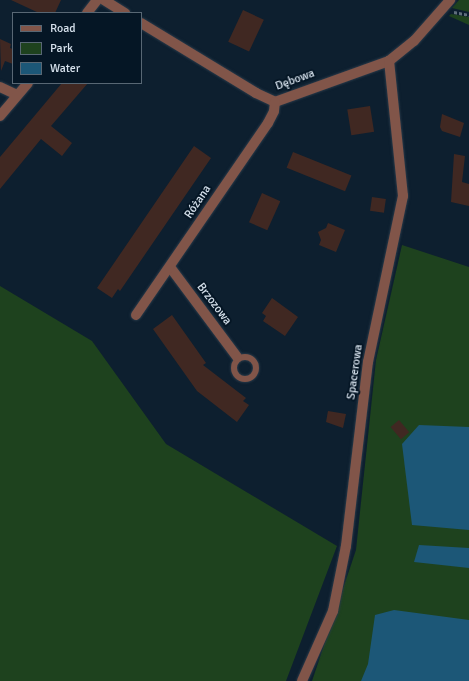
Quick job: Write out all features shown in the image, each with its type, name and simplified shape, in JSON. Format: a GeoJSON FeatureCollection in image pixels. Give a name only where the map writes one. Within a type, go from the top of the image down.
{"type":"FeatureCollection","features":[{"type":"Feature","properties":{"kind":"street"},"geometry":{"type":"LineString","coordinates":[[88,12],[97,0]]}},
{"type":"Feature","properties":{"kind":"street"},"geometry":{"type":"LineString","coordinates":[[104,0],[123,12]]}},
{"type":"Feature","properties":{"kind":"street","name":"Dębowa"},"geometry":{"type":"LineString","coordinates":[[142,24],[256,93],[275,102],[388,62],[414,41],[450,0]]}},
{"type":"Feature","properties":{"kind":"street","name":"Spacerowa"},"geometry":{"type":"LineString","coordinates":[[302,681],[333,610],[346,546],[368,362],[403,196],[388,62]]}},
{"type":"Feature","properties":{"kind":"street"},"geometry":{"type":"LineString","coordinates":[[0,116],[27,84]]}},
{"type":"Feature","properties":{"kind":"street"},"geometry":{"type":"LineString","coordinates":[[0,87],[17,95]]}},
{"type":"Feature","properties":{"kind":"street","name":"Różana"},"geometry":{"type":"LineString","coordinates":[[136,315],[268,123],[274,111],[275,102]]}},
{"type":"Feature","properties":{"kind":"street","name":"Brzozowa"},"geometry":{"type":"LineString","coordinates":[[170,267],[238,358]]}},
{"type":"Feature","properties":{"kind":"green space"},"geometry":{"type":"Polygon","coordinates":[[[459,0],[469,0],[469,12],[452,8],[459,0]]]}},
{"type":"Feature","properties":{"kind":"green space"},"geometry":{"type":"Polygon","coordinates":[[[451,14],[469,17],[469,25],[449,16],[451,14]]]}},
{"type":"Feature","properties":{"kind":"green space"},"geometry":{"type":"Polygon","coordinates":[[[402,245],[469,267],[469,681],[312,681],[356,550],[376,360],[402,245]]]}},
{"type":"Feature","properties":{"kind":"green space"},"geometry":{"type":"Polygon","coordinates":[[[0,286],[92,341],[166,444],[337,546],[286,681],[0,681],[0,286]]]}},
{"type":"Feature","properties":{"kind":"water"},"geometry":{"type":"Polygon","coordinates":[[[419,425],[469,427],[469,530],[412,525],[402,444],[419,425]]]}},
{"type":"Feature","properties":{"kind":"water"},"geometry":{"type":"Polygon","coordinates":[[[419,545],[469,548],[469,568],[414,562],[419,545]]]}},
{"type":"Feature","properties":{"kind":"water"},"geometry":{"type":"Polygon","coordinates":[[[394,610],[469,620],[469,681],[361,681],[368,664],[375,615],[394,610]]]}},
{"type":"Feature","properties":{"kind":"building"},"geometry":{"type":"Polygon","coordinates":[[[11,0],[61,0],[55,12],[37,12],[11,0]]]}},
{"type":"Feature","properties":{"kind":"building"},"geometry":{"type":"Polygon","coordinates":[[[243,10],[264,20],[249,51],[228,42],[243,10]]]}},
{"type":"Feature","properties":{"kind":"building"},"geometry":{"type":"Polygon","coordinates":[[[0,39],[11,44],[10,48],[12,49],[12,64],[5,61],[1,71],[0,39]]]}},
{"type":"Feature","properties":{"kind":"building"},"geometry":{"type":"Polygon","coordinates":[[[61,84],[87,84],[51,126],[72,143],[62,156],[41,139],[0,189],[0,157],[61,84]]]}},
{"type":"Feature","properties":{"kind":"building"},"geometry":{"type":"Polygon","coordinates":[[[370,106],[374,132],[351,135],[347,110],[370,106]]]}},
{"type":"Feature","properties":{"kind":"building"},"geometry":{"type":"Polygon","coordinates":[[[442,114],[464,123],[460,137],[442,131],[440,127],[442,114]]]}},
{"type":"Feature","properties":{"kind":"building"},"geometry":{"type":"Polygon","coordinates":[[[194,146],[211,158],[120,291],[118,289],[112,298],[97,288],[194,146]]]}},
{"type":"Feature","properties":{"kind":"building"},"geometry":{"type":"Polygon","coordinates":[[[293,152],[351,176],[345,191],[287,168],[293,152]]]}},
{"type":"Feature","properties":{"kind":"building"},"geometry":{"type":"Polygon","coordinates":[[[454,154],[465,156],[462,182],[469,184],[469,206],[451,202],[454,154]]]}},
{"type":"Feature","properties":{"kind":"building"},"geometry":{"type":"Polygon","coordinates":[[[262,193],[280,201],[267,230],[249,222],[262,193]]]}},
{"type":"Feature","properties":{"kind":"building"},"geometry":{"type":"Polygon","coordinates":[[[372,197],[386,199],[384,213],[370,211],[372,197]]]}},
{"type":"Feature","properties":{"kind":"building"},"geometry":{"type":"Polygon","coordinates":[[[328,223],[345,230],[336,252],[319,245],[321,240],[318,232],[326,228],[328,223]]]}},
{"type":"Feature","properties":{"kind":"building"},"geometry":{"type":"Polygon","coordinates":[[[272,298],[298,317],[285,336],[263,321],[266,316],[262,313],[272,298]]]}},
{"type":"Feature","properties":{"kind":"building"},"geometry":{"type":"Polygon","coordinates":[[[172,315],[206,363],[203,365],[246,398],[243,401],[249,405],[237,422],[197,391],[153,329],[172,315]]]}},
{"type":"Feature","properties":{"kind":"building"},"geometry":{"type":"Polygon","coordinates":[[[328,411],[346,414],[343,428],[326,422],[328,411]]]}},
{"type":"Feature","properties":{"kind":"building"},"geometry":{"type":"Polygon","coordinates":[[[399,420],[409,432],[401,439],[391,427],[399,420]]]}}]}
